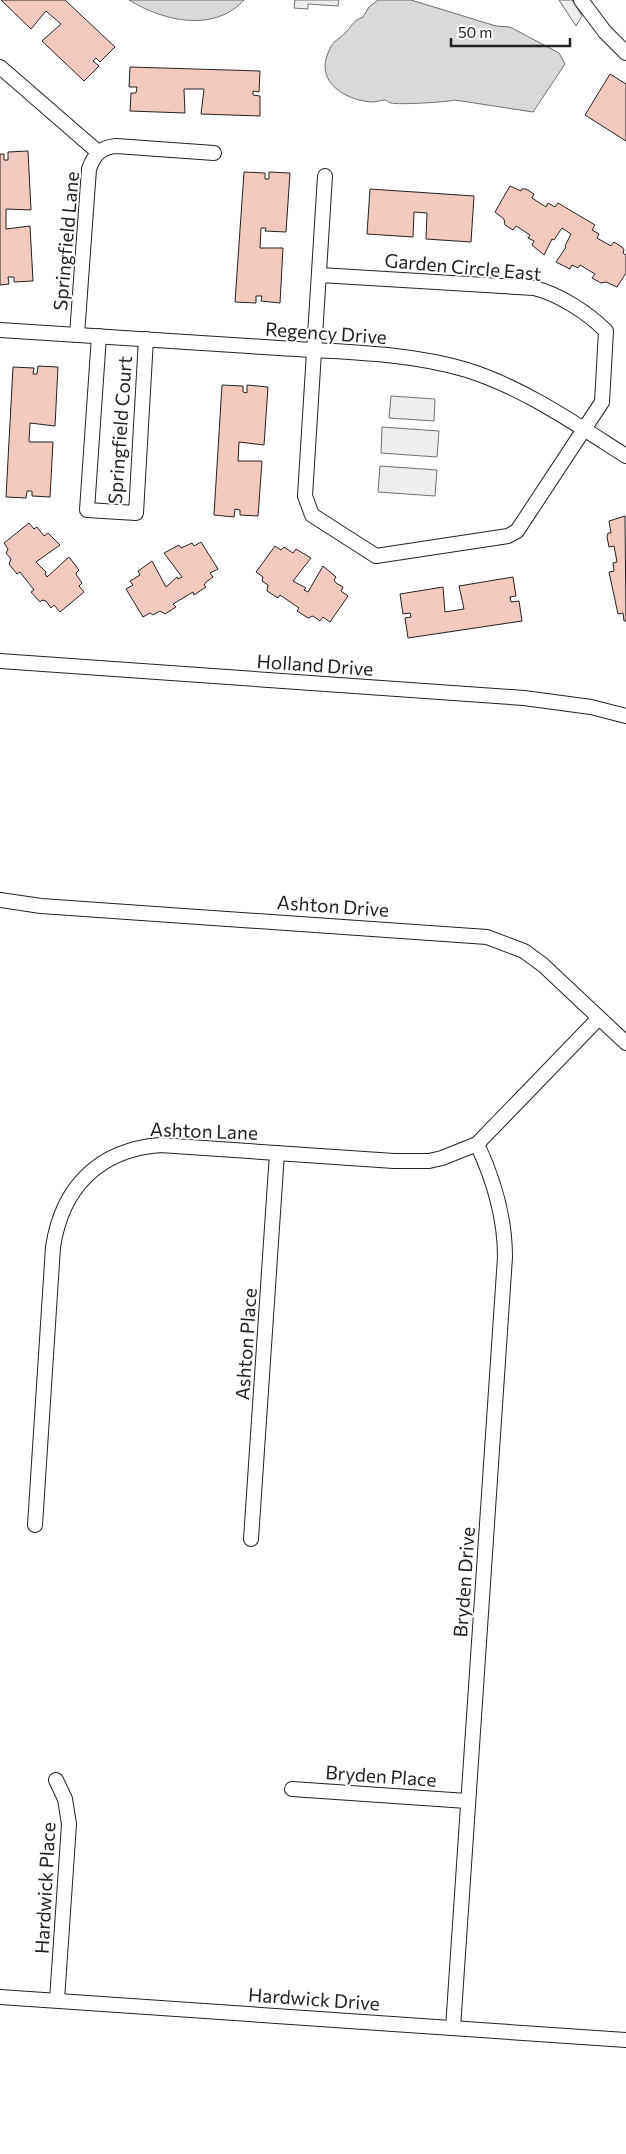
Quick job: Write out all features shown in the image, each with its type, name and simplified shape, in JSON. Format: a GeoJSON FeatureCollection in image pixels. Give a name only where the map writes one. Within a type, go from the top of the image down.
{"type":"FeatureCollection","features":[{"type":"Feature","properties":{"kind":"street"},"geometry":{"type":"LineString","coordinates":[[581,0],[605,32],[626,53]]}},
{"type":"Feature","properties":{"kind":"street","name":"Springfield Lane"},"geometry":{"type":"LineString","coordinates":[[0,66],[98,152]]}},
{"type":"Feature","properties":{"kind":"street","name":"Springfield Lane"},"geometry":{"type":"LineString","coordinates":[[77,335],[89,168],[98,152],[107,146],[116,146],[214,153]]}},
{"type":"Feature","properties":{"kind":"street"},"geometry":{"type":"LineString","coordinates":[[315,350],[325,176]]}},
{"type":"Feature","properties":{"kind":"street","name":"Garden Circle East"},"geometry":{"type":"LineString","coordinates":[[315,350],[304,496],[306,506],[312,515],[376,556],[508,536],[517,531],[602,402],[607,340],[606,331],[576,308],[544,290],[320,275]]}},
{"type":"Feature","properties":{"kind":"street","name":"Regency Drive"},"geometry":{"type":"LineString","coordinates":[[0,330],[399,357],[468,370],[509,387],[585,430],[626,456]]}},
{"type":"Feature","properties":{"kind":"street","name":"Springfield Court"},"geometry":{"type":"LineString","coordinates":[[99,336],[87,510],[136,513],[146,340]]}},
{"type":"Feature","properties":{"kind":"street","name":"Holland Drive"},"geometry":{"type":"LineString","coordinates":[[0,661],[524,698],[590,707],[626,716]]}},
{"type":"Feature","properties":{"kind":"street","name":"Ashton Drive"},"geometry":{"type":"LineString","coordinates":[[0,900],[41,906],[487,937],[510,945],[534,957],[626,1043]]}},
{"type":"Feature","properties":{"kind":"street","name":"Ashton Lane"},"geometry":{"type":"LineString","coordinates":[[36,1525],[53,1247],[58,1224],[69,1197],[85,1177],[101,1164],[117,1155],[141,1148],[170,1146],[422,1161],[442,1158],[477,1144],[599,1018]]}},
{"type":"Feature","properties":{"kind":"street","name":"Bryden Drive"},"geometry":{"type":"LineString","coordinates":[[453,2028],[505,1257],[503,1219],[486,1162],[477,1144]]}},
{"type":"Feature","properties":{"kind":"street","name":"Ashton Place"},"geometry":{"type":"LineString","coordinates":[[251,1539],[277,1152]]}},
{"type":"Feature","properties":{"kind":"street","name":"Hardwick Place"},"geometry":{"type":"LineString","coordinates":[[56,1780],[64,1799],[69,1824],[57,2000]]}},
{"type":"Feature","properties":{"kind":"street","name":"Bryden Place"},"geometry":{"type":"LineString","coordinates":[[292,1789],[467,1801]]}},
{"type":"Feature","properties":{"kind":"street","name":"Hardwick Drive"},"geometry":{"type":"LineString","coordinates":[[0,1996],[626,2040]]}},
{"type":"Feature","properties":{"kind":"shaded area"},"geometry":{"type":"Polygon","coordinates":[[[129,0],[244,0],[232,10],[218,17],[188,20],[157,14],[129,0]]]}},
{"type":"Feature","properties":{"kind":"shaded area"},"geometry":{"type":"Polygon","coordinates":[[[295,0],[339,0],[338,6],[308,4],[308,9],[294,8],[295,0]]]}},
{"type":"Feature","properties":{"kind":"shaded area"},"geometry":{"type":"Polygon","coordinates":[[[378,0],[411,0],[496,26],[510,27],[559,53],[565,64],[533,112],[455,100],[396,104],[384,100],[373,102],[353,98],[344,94],[330,81],[326,73],[325,64],[334,42],[363,17],[369,7],[378,0]]]}},
{"type":"Feature","properties":{"kind":"shaded area"},"geometry":{"type":"Polygon","coordinates":[[[559,0],[572,0],[582,16],[576,26],[559,0]]]}},
{"type":"Feature","properties":{"kind":"shaded area"},"geometry":{"type":"Polygon","coordinates":[[[391,396],[435,399],[434,421],[389,418],[391,396]]]}},
{"type":"Feature","properties":{"kind":"shaded area"},"geometry":{"type":"Polygon","coordinates":[[[382,427],[439,431],[437,457],[381,453],[382,427]]]}},
{"type":"Feature","properties":{"kind":"shaded area"},"geometry":{"type":"Polygon","coordinates":[[[380,466],[437,470],[435,496],[378,492],[380,466]]]}},
{"type":"Feature","properties":{"kind":"building"},"geometry":{"type":"Polygon","coordinates":[[[1,0],[65,0],[115,47],[100,62],[96,58],[93,61],[99,66],[84,81],[42,41],[61,24],[46,11],[31,29],[1,0]]]}},
{"type":"Feature","properties":{"kind":"building"},"geometry":{"type":"Polygon","coordinates":[[[130,67],[260,71],[259,92],[253,91],[253,95],[260,96],[260,116],[201,114],[204,89],[184,89],[185,113],[130,111],[131,93],[136,93],[137,87],[129,87],[130,67]]]}},
{"type":"Feature","properties":{"kind":"building"},"geometry":{"type":"Polygon","coordinates":[[[610,74],[626,84],[626,141],[585,115],[610,74]]]}},
{"type":"Feature","properties":{"kind":"building"},"geometry":{"type":"Polygon","coordinates":[[[28,151],[31,210],[6,209],[6,229],[30,226],[33,281],[14,282],[14,277],[8,277],[9,284],[0,285],[0,154],[4,154],[4,160],[8,160],[8,152],[28,151]]]}},
{"type":"Feature","properties":{"kind":"building"},"geometry":{"type":"Polygon","coordinates":[[[244,172],[265,173],[265,179],[269,179],[269,172],[290,173],[286,232],[265,231],[266,228],[261,228],[260,248],[283,248],[280,303],[261,301],[262,296],[256,296],[256,303],[235,302],[244,172]]]}},
{"type":"Feature","properties":{"kind":"building"},"geometry":{"type":"Polygon","coordinates":[[[510,186],[521,191],[526,189],[534,194],[532,198],[546,207],[548,203],[555,207],[558,203],[595,225],[592,230],[599,234],[597,238],[611,246],[614,242],[622,247],[623,253],[626,255],[626,273],[617,287],[606,282],[601,283],[592,278],[595,274],[580,265],[578,268],[572,265],[570,269],[556,262],[566,247],[571,234],[562,228],[554,240],[552,239],[544,255],[532,245],[534,241],[528,238],[530,235],[516,226],[513,230],[505,225],[504,219],[495,212],[510,186]]]}},
{"type":"Feature","properties":{"kind":"building"},"geometry":{"type":"Polygon","coordinates":[[[370,189],[474,196],[471,242],[426,239],[427,213],[414,212],[413,237],[367,234],[370,189]]]}},
{"type":"Feature","properties":{"kind":"building"},"geometry":{"type":"Polygon","coordinates":[[[38,366],[58,367],[55,426],[30,423],[29,442],[53,442],[50,497],[32,496],[32,491],[27,491],[26,498],[6,497],[13,367],[34,368],[33,374],[37,374],[38,366]]]}},
{"type":"Feature","properties":{"kind":"building"},"geometry":{"type":"Polygon","coordinates":[[[222,385],[243,386],[243,392],[247,393],[247,385],[268,387],[264,445],[239,442],[238,461],[262,461],[258,516],[240,515],[240,510],[235,509],[234,517],[214,515],[222,385]]]}},
{"type":"Feature","properties":{"kind":"building"},"geometry":{"type":"Polygon","coordinates":[[[625,516],[626,621],[624,621],[623,613],[618,614],[609,572],[614,571],[613,563],[617,562],[614,546],[609,547],[607,537],[608,533],[611,533],[609,521],[625,516]]]}},
{"type":"Feature","properties":{"kind":"building"},"geometry":{"type":"Polygon","coordinates":[[[29,523],[34,529],[37,527],[44,536],[48,533],[60,545],[36,562],[46,572],[47,577],[69,557],[79,570],[76,573],[82,583],[79,586],[84,592],[60,612],[54,605],[51,608],[46,601],[42,600],[40,602],[31,592],[34,590],[20,572],[17,574],[9,564],[11,559],[6,553],[8,549],[4,543],[29,523]]]}},
{"type":"Feature","properties":{"kind":"building"},"geometry":{"type":"Polygon","coordinates":[[[201,542],[218,569],[210,573],[213,577],[206,582],[204,585],[206,587],[194,595],[193,592],[173,604],[176,607],[165,614],[160,611],[143,617],[126,589],[133,585],[130,581],[140,575],[138,571],[152,561],[166,587],[177,577],[178,579],[182,577],[164,553],[179,545],[181,548],[192,543],[194,546],[201,542]]]}},
{"type":"Feature","properties":{"kind":"building"},"geometry":{"type":"Polygon","coordinates":[[[275,546],[281,550],[284,547],[293,553],[296,549],[311,558],[293,581],[306,588],[304,590],[308,592],[323,566],[336,577],[334,580],[343,587],[341,591],[348,596],[330,622],[323,617],[320,621],[313,616],[308,618],[297,611],[299,608],[280,595],[278,598],[267,591],[268,585],[262,581],[263,577],[256,572],[275,546]]]}},
{"type":"Feature","properties":{"kind":"building"},"geometry":{"type":"Polygon","coordinates":[[[513,577],[516,596],[510,597],[511,602],[519,601],[522,621],[408,638],[405,618],[411,617],[410,613],[403,614],[400,594],[443,587],[445,612],[464,609],[459,586],[513,577]]]}}]}
